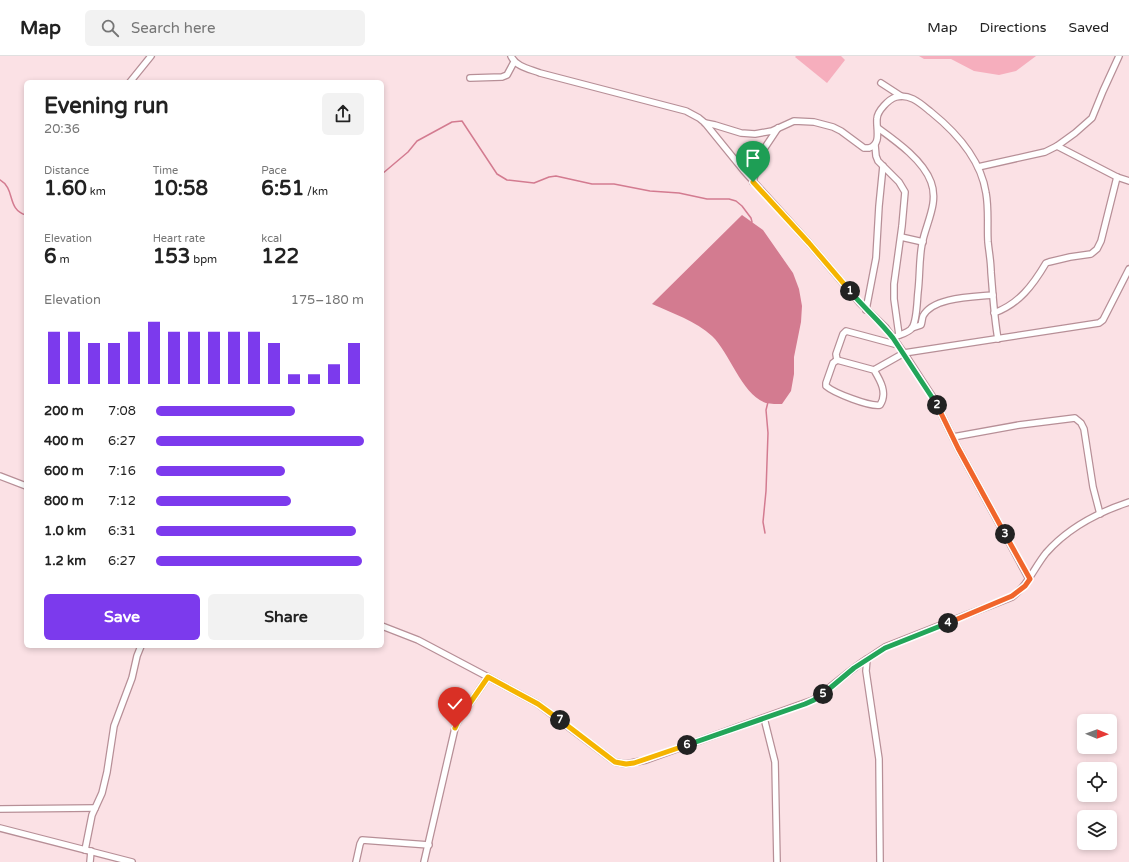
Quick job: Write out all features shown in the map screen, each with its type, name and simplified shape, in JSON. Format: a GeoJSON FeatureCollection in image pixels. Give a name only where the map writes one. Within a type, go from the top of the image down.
{"type":"FeatureCollection","features":[{"type":"Feature","properties":{"kind":"street"},"geometry":{"type":"LineString","coordinates":[[132,80],[151,56]]}},
{"type":"Feature","properties":{"kind":"street"},"geometry":{"type":"LineString","coordinates":[[978,167],[1045,152],[1057,146],[1075,133],[1092,118],[1119,56]]}},
{"type":"Feature","properties":{"kind":"street"},"geometry":{"type":"LineString","coordinates":[[470,78],[502,77],[507,75],[513,59],[523,67],[560,79],[686,111],[699,118],[705,123],[753,182],[809,243],[866,310],[896,336]]}},
{"type":"Feature","properties":{"kind":"street"},"geometry":{"type":"LineString","coordinates":[[881,83],[901,96],[910,97],[935,115],[965,147],[978,167],[984,185],[987,203],[988,243],[994,313],[998,339]]}},
{"type":"Feature","properties":{"kind":"street"},"geometry":{"type":"LineString","coordinates":[[901,96],[891,100],[883,107],[877,116],[879,130],[875,145],[876,159],[899,182],[905,192],[901,237],[894,284],[896,336],[898,345],[934,399],[1030,579]]}},
{"type":"Feature","properties":{"kind":"street"},"geometry":{"type":"LineString","coordinates":[[705,123],[715,124],[747,134],[764,133],[794,121],[814,122],[825,124],[841,131],[864,148],[869,148],[875,145]]}},
{"type":"Feature","properties":{"kind":"street"},"geometry":{"type":"LineString","coordinates":[[753,182],[764,149],[778,128]]}},
{"type":"Feature","properties":{"kind":"street"},"geometry":{"type":"LineString","coordinates":[[879,130],[907,151],[926,171],[931,182],[933,193],[928,226],[922,242],[916,312],[912,328]]}},
{"type":"Feature","properties":{"kind":"street"},"geometry":{"type":"LineString","coordinates":[[1057,146],[1117,177],[1129,180]]}},
{"type":"Feature","properties":{"kind":"street"},"geometry":{"type":"LineString","coordinates":[[869,148],[875,153]]}},
{"type":"Feature","properties":{"kind":"street"},"geometry":{"type":"LineString","coordinates":[[866,310],[876,258],[883,166]]}},
{"type":"Feature","properties":{"kind":"street"},"geometry":{"type":"LineString","coordinates":[[994,313],[1009,306],[1020,298],[1035,282],[1046,263],[1070,256],[1092,254],[1097,249],[1101,241],[1117,177]]}},
{"type":"Feature","properties":{"kind":"street"},"geometry":{"type":"LineString","coordinates":[[901,237],[922,242]]}},
{"type":"Feature","properties":{"kind":"street"},"geometry":{"type":"LineString","coordinates":[[874,370],[904,353],[1099,323],[1103,320],[1129,269]]}},
{"type":"Feature","properties":{"kind":"street"},"geometry":{"type":"LineString","coordinates":[[896,336],[921,325],[923,316],[935,304],[945,301],[993,294]]}},
{"type":"Feature","properties":{"kind":"street"},"geometry":{"type":"LineString","coordinates":[[837,360],[836,354],[843,334],[846,331],[898,345]]}},
{"type":"Feature","properties":{"kind":"street"},"geometry":{"type":"LineString","coordinates":[[837,360],[874,370],[881,383],[884,394],[881,403],[878,405],[870,404],[836,392],[826,386],[833,363],[837,360]]}},
{"type":"Feature","properties":{"kind":"street"},"geometry":{"type":"LineString","coordinates":[[953,437],[1019,425],[1075,418],[1084,429],[1093,487],[1100,514]]}},
{"type":"Feature","properties":{"kind":"street"},"geometry":{"type":"LineString","coordinates":[[0,476],[24,485]]}},
{"type":"Feature","properties":{"kind":"street"},"geometry":{"type":"LineString","coordinates":[[384,627],[418,640],[538,704],[615,762],[626,764],[646,760],[814,700],[854,668],[885,648],[1012,596],[1025,586],[1045,554],[1055,544],[1100,514],[1129,502]]}},
{"type":"Feature","properties":{"kind":"street"},"geometry":{"type":"LineString","coordinates":[[85,850],[95,808],[102,793],[107,772],[114,726],[132,678],[140,648]]}},
{"type":"Feature","properties":{"kind":"street"},"geometry":{"type":"LineString","coordinates":[[867,659],[866,671],[880,759],[880,862]]}},
{"type":"Feature","properties":{"kind":"street"},"geometry":{"type":"LineString","coordinates":[[424,862],[455,728],[459,719],[488,677]]}},
{"type":"Feature","properties":{"kind":"street"},"geometry":{"type":"LineString","coordinates":[[764,718],[775,762],[777,862]]}},
{"type":"Feature","properties":{"kind":"street"},"geometry":{"type":"LineString","coordinates":[[0,809],[95,808]]}},
{"type":"Feature","properties":{"kind":"street"},"geometry":{"type":"LineString","coordinates":[[0,828],[132,862]]}},
{"type":"Feature","properties":{"kind":"street"},"geometry":{"type":"LineString","coordinates":[[356,862],[362,840],[429,845]]}},
{"type":"Feature","properties":{"kind":"street"},"geometry":{"type":"LineString","coordinates":[[90,862],[91,851]]}},
{"type":"Feature","properties":{"kind":"shaded area"},"geometry":{"type":"Polygon","coordinates":[[[841,56],[845,60],[827,83],[795,57],[841,56]]]}},
{"type":"Feature","properties":{"kind":"shaded area"},"geometry":{"type":"Polygon","coordinates":[[[919,56],[1036,56],[1016,71],[999,75],[974,71],[951,59],[924,59],[919,56]]]}},
{"type":"Feature","properties":{"kind":"shaded area"},"geometry":{"type":"Polygon","coordinates":[[[742,215],[763,230],[793,273],[799,289],[802,306],[801,322],[794,357],[794,374],[791,391],[782,404],[766,403],[758,399],[750,392],[719,343],[706,331],[684,318],[652,304],[742,215]]]}},
{"type":"Feature","properties":{"kind":"waterway"},"geometry":{"type":"LineString","coordinates":[[384,172],[408,152],[417,141],[452,122],[462,121],[497,174],[507,180],[534,183],[556,176],[592,184],[614,184],[650,191],[679,193],[707,199],[729,199],[736,201],[742,206],[751,218],[752,222]]}},
{"type":"Feature","properties":{"kind":"waterway"},"geometry":{"type":"LineString","coordinates":[[0,180],[8,188],[13,204],[20,212],[24,214]]}},
{"type":"Feature","properties":{"kind":"waterway"},"geometry":{"type":"LineString","coordinates":[[765,533],[763,522],[766,491],[768,433],[766,410],[768,402]]}},
{"type":"Feature","properties":{"kind":"route"},"geometry":{"type":"LineString","coordinates":[[455,728],[459,719],[488,677],[538,704],[615,762],[626,764],[646,760],[814,700],[854,668],[885,648],[1012,596],[1019,592],[1030,579],[958,448],[934,399],[904,353],[886,328],[859,302],[809,243],[753,182]]}}]}
